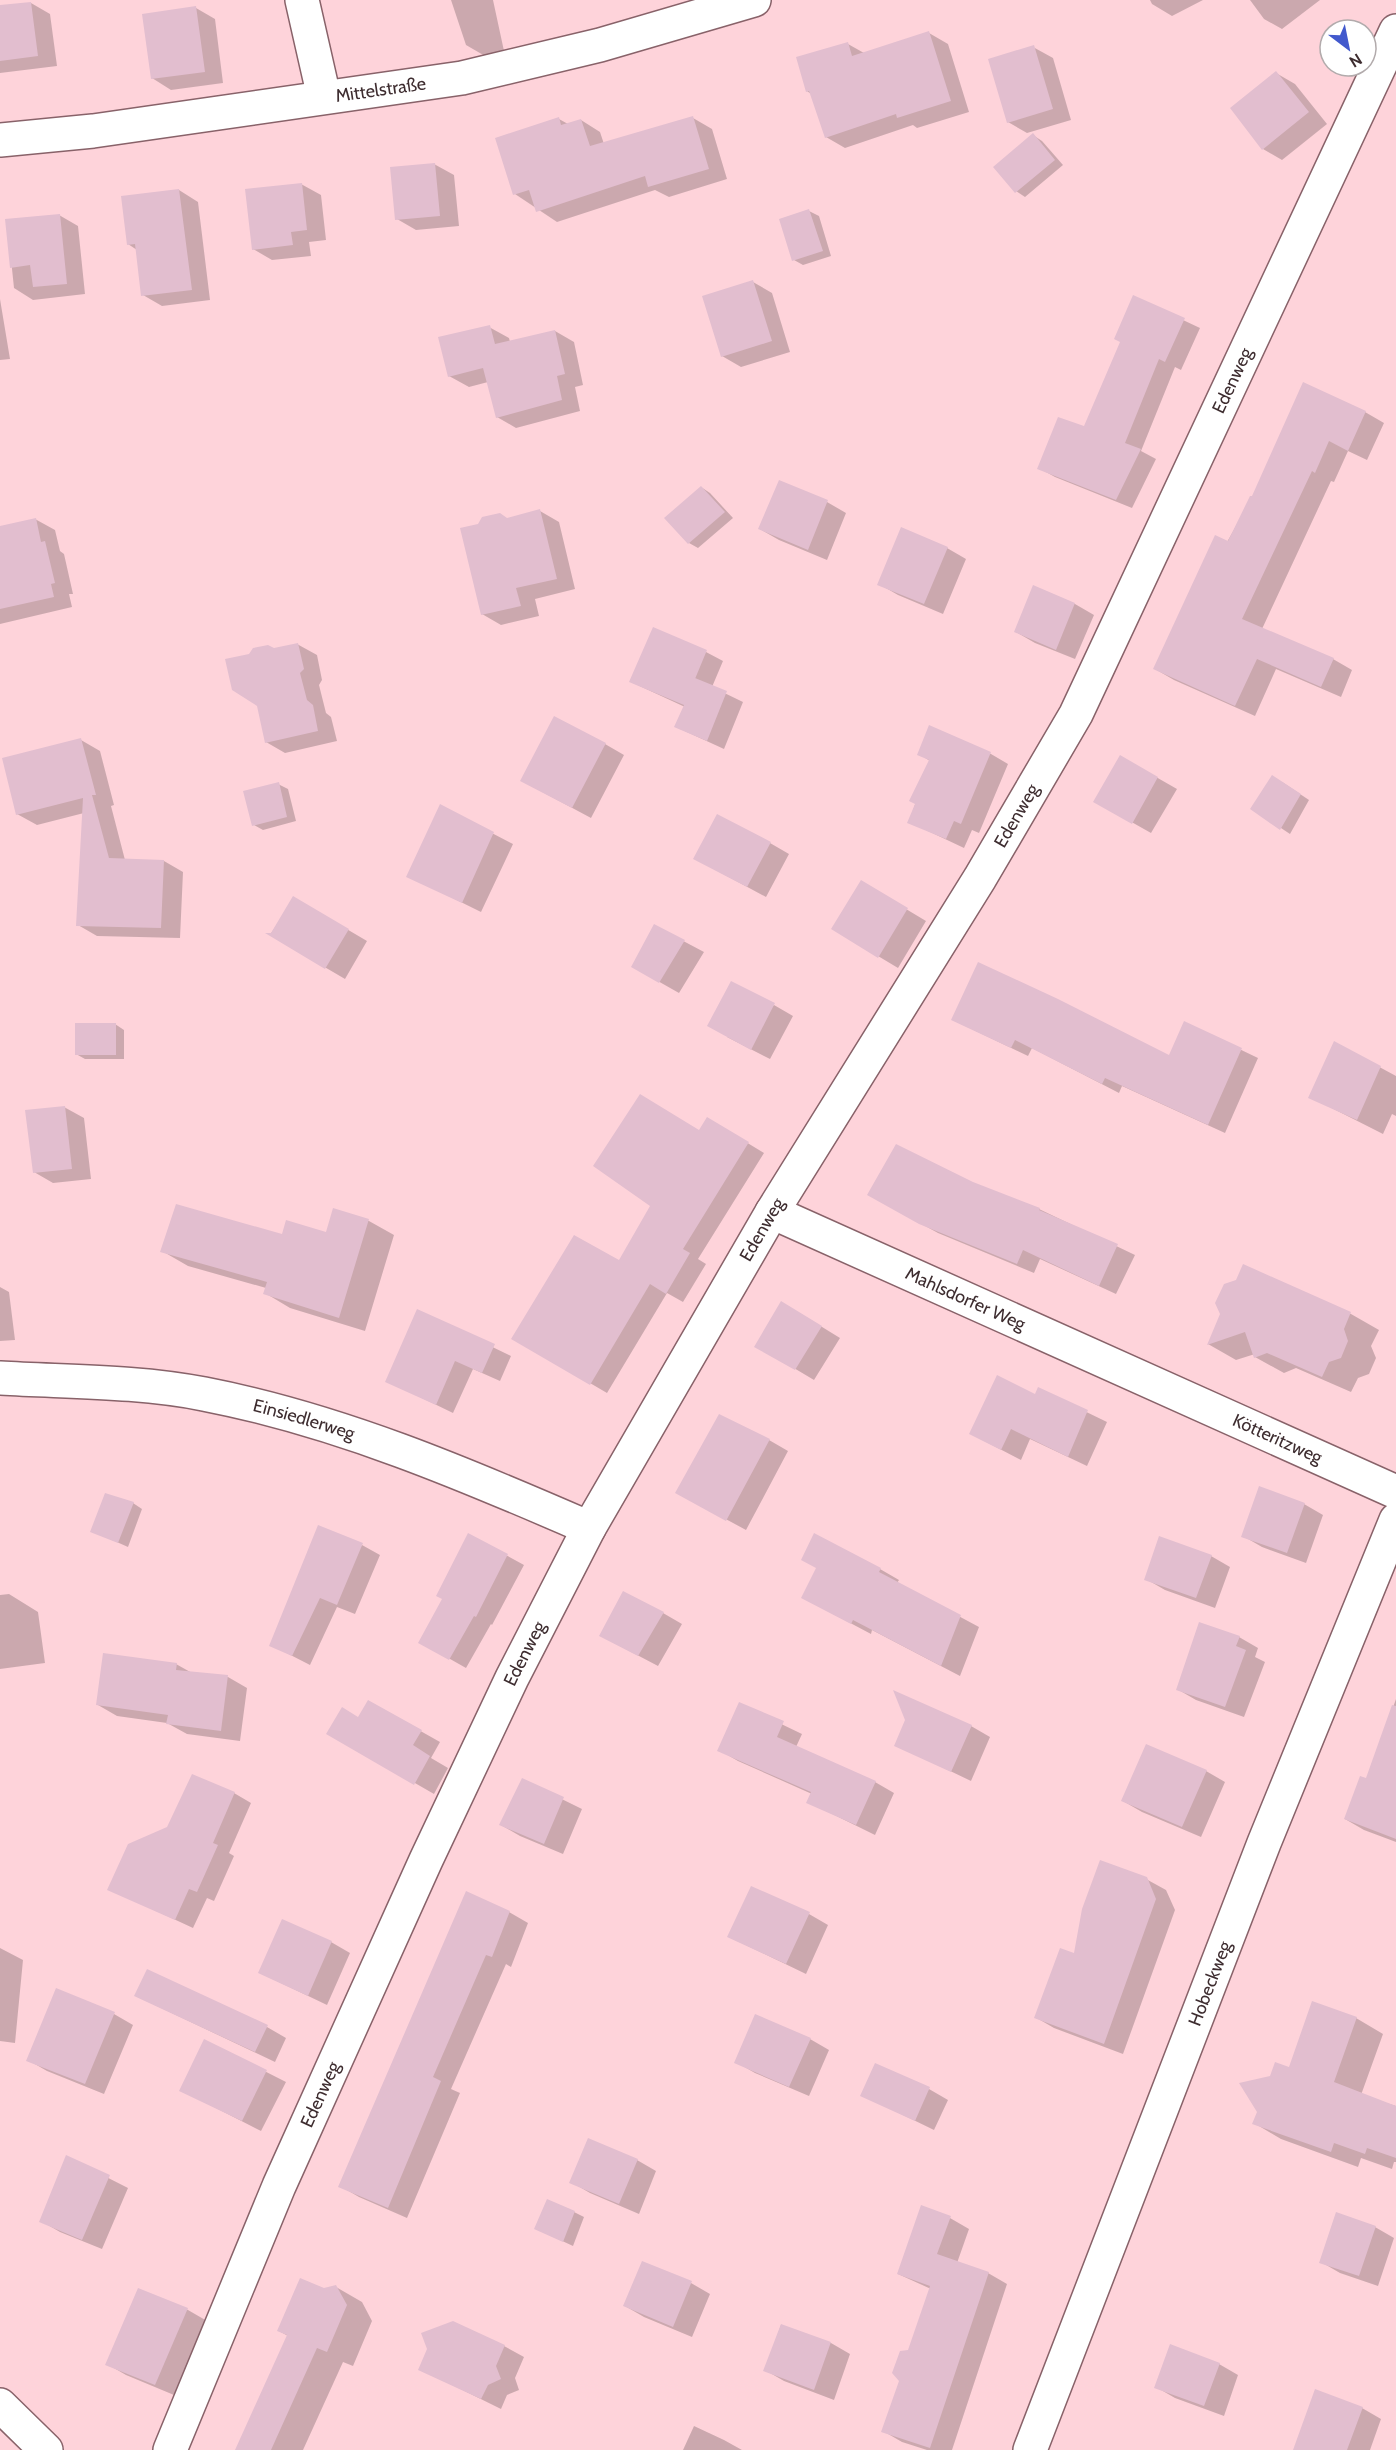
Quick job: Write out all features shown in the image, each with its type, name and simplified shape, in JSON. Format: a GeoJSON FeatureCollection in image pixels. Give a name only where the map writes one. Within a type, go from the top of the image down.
{"type":"FeatureCollection","features":[{"type":"Feature","properties":{"kind":"street"},"geometry":{"type":"LineString","coordinates":[[302,0],[324,97]]}},
{"type":"Feature","properties":{"kind":"street","name":"Mittelstraße"},"geometry":{"type":"LineString","coordinates":[[0,140],[93,131],[462,78],[600,45],[754,0]]}},
{"type":"Feature","properties":{"kind":"street","name":"Edenweg"},"geometry":{"type":"LineString","coordinates":[[170,2450],[279,2186],[426,1860],[512,1678],[589,1528],[772,1212],[980,878],[1076,714],[1396,31]]}},
{"type":"Feature","properties":{"kind":"street","name":"Mahlsdorfer Weg"},"geometry":{"type":"LineString","coordinates":[[772,1212],[1156,1386]]}},
{"type":"Feature","properties":{"kind":"street","name":"Einsiedlerweg"},"geometry":{"type":"LineString","coordinates":[[0,1378],[162,1388],[203,1394],[285,1413],[464,1475],[589,1528]]}},
{"type":"Feature","properties":{"kind":"street","name":"Kötteritzweg"},"geometry":{"type":"LineString","coordinates":[[1156,1386],[1396,1492]]}},
{"type":"Feature","properties":{"kind":"street","name":"Hobeckweg"},"geometry":{"type":"LineString","coordinates":[[1030,2450],[1264,1843],[1396,1520]]}},
{"type":"Feature","properties":{"kind":"street"},"geometry":{"type":"LineString","coordinates":[[0,2405],[46,2450]]}},
{"type":"Feature","properties":{"kind":"building"},"geometry":{"type":"Polygon","coordinates":[[[31,2],[38,56],[0,61],[0,5],[31,2]]]}},
{"type":"Feature","properties":{"kind":"building"},"geometry":{"type":"Polygon","coordinates":[[[196,6],[205,72],[151,79],[142,14],[196,6]]]}},
{"type":"Feature","properties":{"kind":"building"},"geometry":{"type":"Polygon","coordinates":[[[929,31],[951,101],[897,118],[896,114],[825,138],[809,91],[806,92],[796,57],[848,42],[852,56],[929,31]]]}},
{"type":"Feature","properties":{"kind":"building"},"geometry":{"type":"Polygon","coordinates":[[[1034,45],[1053,109],[1007,123],[988,59],[1034,45]]]}},
{"type":"Feature","properties":{"kind":"building"},"geometry":{"type":"Polygon","coordinates":[[[1276,71],[1309,112],[1262,150],[1230,108],[1276,71]]]}},
{"type":"Feature","properties":{"kind":"building"},"geometry":{"type":"Polygon","coordinates":[[[693,116],[709,169],[648,187],[645,176],[536,212],[529,190],[513,195],[495,138],[559,117],[561,125],[581,119],[590,146],[693,116]]]}},
{"type":"Feature","properties":{"kind":"building"},"geometry":{"type":"Polygon","coordinates":[[[1033,133],[1055,160],[1015,193],[993,167],[1033,133]]]}},
{"type":"Feature","properties":{"kind":"building"},"geometry":{"type":"Polygon","coordinates":[[[435,163],[440,216],[395,220],[390,167],[435,163]]]}},
{"type":"Feature","properties":{"kind":"building"},"geometry":{"type":"Polygon","coordinates":[[[302,183],[307,230],[291,232],[293,245],[252,250],[245,189],[302,183]]]}},
{"type":"Feature","properties":{"kind":"building"},"geometry":{"type":"Polygon","coordinates":[[[179,189],[192,290],[141,296],[135,244],[127,245],[121,196],[179,189]]]}},
{"type":"Feature","properties":{"kind":"building"},"geometry":{"type":"Polygon","coordinates":[[[809,209],[823,251],[792,261],[779,219],[809,209]]]}},
{"type":"Feature","properties":{"kind":"building"},"geometry":{"type":"Polygon","coordinates":[[[60,214],[67,284],[33,287],[30,265],[10,268],[5,219],[60,214]]]}},
{"type":"Feature","properties":{"kind":"building"},"geometry":{"type":"Polygon","coordinates":[[[753,280],[772,341],[721,357],[702,296],[753,280]]]}},
{"type":"Feature","properties":{"kind":"building"},"geometry":{"type":"Polygon","coordinates":[[[1133,295],[1185,318],[1165,362],[1159,359],[1125,443],[1141,449],[1116,500],[1037,469],[1058,417],[1084,426],[1120,342],[1114,339],[1133,295]]]}},
{"type":"Feature","properties":{"kind":"building"},"geometry":{"type":"Polygon","coordinates":[[[490,325],[495,344],[555,330],[565,374],[557,376],[562,400],[496,418],[483,368],[448,377],[438,337],[490,325]]]}},
{"type":"Feature","properties":{"kind":"building"},"geometry":{"type":"Polygon","coordinates":[[[1303,382],[1366,411],[1348,451],[1329,441],[1315,473],[1312,471],[1242,619],[1334,658],[1321,687],[1257,659],[1235,706],[1153,669],[1215,535],[1228,541],[1252,496],[1303,382]]]}},
{"type":"Feature","properties":{"kind":"building"},"geometry":{"type":"Polygon","coordinates":[[[779,480],[828,500],[808,550],[758,529],[779,480]]]}},
{"type":"Feature","properties":{"kind":"building"},"geometry":{"type":"Polygon","coordinates":[[[701,486],[725,512],[688,544],[664,518],[701,486]]]}},
{"type":"Feature","properties":{"kind":"building"},"geometry":{"type":"Polygon","coordinates":[[[540,509],[557,579],[516,588],[521,606],[481,615],[460,528],[478,524],[482,517],[500,513],[507,518],[540,509]]]}},
{"type":"Feature","properties":{"kind":"building"},"geometry":{"type":"Polygon","coordinates":[[[36,518],[41,542],[45,541],[55,583],[51,584],[54,597],[0,609],[0,526],[36,518]]]}},
{"type":"Feature","properties":{"kind":"building"},"geometry":{"type":"Polygon","coordinates":[[[901,527],[948,547],[924,604],[877,585],[901,527]]]}},
{"type":"Feature","properties":{"kind":"building"},"geometry":{"type":"Polygon","coordinates":[[[1033,585],[1075,603],[1056,650],[1014,632],[1033,585]]]}},
{"type":"Feature","properties":{"kind":"building"},"geometry":{"type":"Polygon","coordinates":[[[653,627],[707,650],[695,678],[727,691],[707,741],[674,727],[684,705],[629,682],[653,627]]]}},
{"type":"Feature","properties":{"kind":"building"},"geometry":{"type":"Polygon","coordinates":[[[298,643],[304,669],[300,673],[307,700],[313,705],[318,731],[265,743],[257,706],[232,690],[225,659],[249,654],[253,648],[268,645],[274,648],[298,643]]]}},
{"type":"Feature","properties":{"kind":"building"},"geometry":{"type":"Polygon","coordinates":[[[554,716],[606,743],[572,808],[520,781],[554,716]]]}},
{"type":"Feature","properties":{"kind":"building"},"geometry":{"type":"Polygon","coordinates":[[[929,725],[991,752],[961,824],[954,821],[946,839],[907,823],[915,804],[909,801],[929,760],[917,755],[929,725]]]}},
{"type":"Feature","properties":{"kind":"building"},"geometry":{"type":"Polygon","coordinates":[[[81,738],[96,795],[92,795],[109,858],[164,860],[161,928],[76,926],[83,798],[16,815],[2,758],[81,738]]]}},
{"type":"Feature","properties":{"kind":"building"},"geometry":{"type":"Polygon","coordinates":[[[1120,755],[1158,777],[1132,824],[1093,802],[1120,755]]]}},
{"type":"Feature","properties":{"kind":"building"},"geometry":{"type":"Polygon","coordinates":[[[1272,775],[1301,794],[1280,830],[1250,809],[1272,775]]]}},
{"type":"Feature","properties":{"kind":"building"},"geometry":{"type":"Polygon","coordinates":[[[279,782],[287,817],[252,826],[243,791],[279,782]]]}},
{"type":"Feature","properties":{"kind":"building"},"geometry":{"type":"Polygon","coordinates":[[[440,804],[494,832],[462,903],[406,877],[440,804]]]}},
{"type":"Feature","properties":{"kind":"building"},"geometry":{"type":"Polygon","coordinates":[[[717,814],[771,842],[747,887],[693,859],[717,814]]]}},
{"type":"Feature","properties":{"kind":"building"},"geometry":{"type":"Polygon","coordinates":[[[861,880],[908,908],[878,958],[831,929],[861,880]]]}},
{"type":"Feature","properties":{"kind":"building"},"geometry":{"type":"Polygon","coordinates":[[[293,896],[349,929],[325,969],[265,933],[271,933],[293,896]]]}},
{"type":"Feature","properties":{"kind":"building"},"geometry":{"type":"Polygon","coordinates":[[[654,924],[685,940],[659,983],[631,967],[654,924]]]}},
{"type":"Feature","properties":{"kind":"building"},"geometry":{"type":"Polygon","coordinates":[[[978,962],[1169,1055],[1184,1021],[1242,1048],[1208,1125],[1105,1078],[1102,1084],[1015,1040],[1011,1048],[951,1020],[978,962]]]}},
{"type":"Feature","properties":{"kind":"building"},"geometry":{"type":"Polygon","coordinates":[[[731,981],[775,1003],[751,1050],[707,1026],[731,981]]]}},
{"type":"Feature","properties":{"kind":"building"},"geometry":{"type":"Polygon","coordinates":[[[75,1023],[116,1023],[116,1055],[75,1055],[75,1023]]]}},
{"type":"Feature","properties":{"kind":"building"},"geometry":{"type":"Polygon","coordinates":[[[1334,1041],[1381,1066],[1357,1120],[1308,1098],[1334,1041]]]}},
{"type":"Feature","properties":{"kind":"building"},"geometry":{"type":"Polygon","coordinates":[[[640,1094],[699,1130],[707,1117],[749,1142],[683,1249],[690,1253],[666,1294],[650,1284],[590,1385],[511,1339],[574,1235],[619,1260],[650,1206],[593,1166],[640,1094]]]}},
{"type":"Feature","properties":{"kind":"building"},"geometry":{"type":"Polygon","coordinates":[[[65,1106],[72,1169],[33,1173],[25,1110],[65,1106]]]}},
{"type":"Feature","properties":{"kind":"building"},"geometry":{"type":"Polygon","coordinates":[[[896,1144],[973,1182],[1040,1208],[1039,1210],[1118,1244],[1099,1286],[1023,1250],[1017,1264],[919,1224],[867,1195],[896,1144]]]}},
{"type":"Feature","properties":{"kind":"building"},"geometry":{"type":"Polygon","coordinates":[[[176,1204],[282,1234],[286,1220],[326,1232],[333,1208],[369,1219],[339,1318],[263,1294],[267,1282],[160,1252],[176,1204]]]}},
{"type":"Feature","properties":{"kind":"building"},"geometry":{"type":"Polygon","coordinates":[[[1243,1264],[1351,1312],[1344,1329],[1348,1341],[1341,1358],[1329,1362],[1322,1377],[1267,1353],[1254,1358],[1245,1332],[1207,1345],[1220,1314],[1215,1303],[1224,1284],[1236,1280],[1243,1264]]]}},
{"type":"Feature","properties":{"kind":"building"},"geometry":{"type":"Polygon","coordinates":[[[781,1301],[822,1326],[795,1370],[754,1347],[781,1301]]]}},
{"type":"Feature","properties":{"kind":"building"},"geometry":{"type":"Polygon","coordinates":[[[417,1309],[495,1344],[482,1373],[455,1361],[436,1405],[385,1382],[417,1309]]]}},
{"type":"Feature","properties":{"kind":"building"},"geometry":{"type":"Polygon","coordinates":[[[997,1375],[1035,1394],[1038,1387],[1088,1410],[1068,1457],[1011,1429],[1001,1450],[969,1434],[997,1375]]]}},
{"type":"Feature","properties":{"kind":"building"},"geometry":{"type":"Polygon","coordinates":[[[719,1414],[770,1439],[726,1521],[675,1493],[719,1414]]]}},
{"type":"Feature","properties":{"kind":"building"},"geometry":{"type":"Polygon","coordinates":[[[1259,1486],[1305,1503],[1287,1553],[1241,1537],[1259,1486]]]}},
{"type":"Feature","properties":{"kind":"building"},"geometry":{"type":"Polygon","coordinates":[[[105,1493],[134,1502],[118,1543],[90,1532],[105,1493]]]}},
{"type":"Feature","properties":{"kind":"building"},"geometry":{"type":"Polygon","coordinates":[[[318,1525],[363,1543],[337,1605],[320,1598],[292,1656],[269,1646],[318,1525]]]}},
{"type":"Feature","properties":{"kind":"building"},"geometry":{"type":"Polygon","coordinates":[[[468,1533],[508,1554],[476,1617],[474,1616],[449,1660],[418,1643],[442,1599],[436,1596],[468,1533]]]}},
{"type":"Feature","properties":{"kind":"building"},"geometry":{"type":"Polygon","coordinates":[[[814,1533],[881,1568],[879,1572],[961,1615],[941,1666],[853,1620],[851,1624],[801,1598],[816,1568],[801,1560],[814,1533]]]}},
{"type":"Feature","properties":{"kind":"building"},"geometry":{"type":"Polygon","coordinates":[[[1159,1536],[1212,1555],[1196,1598],[1144,1580],[1159,1536]]]}},
{"type":"Feature","properties":{"kind":"building"},"geometry":{"type":"Polygon","coordinates":[[[623,1591],[664,1612],[638,1656],[599,1636],[623,1591]]]}},
{"type":"Feature","properties":{"kind":"building"},"geometry":{"type":"Polygon","coordinates":[[[1199,1622],[1240,1636],[1236,1646],[1246,1650],[1225,1707],[1176,1690],[1199,1622]]]}},
{"type":"Feature","properties":{"kind":"building"},"geometry":{"type":"Polygon","coordinates":[[[103,1653],[177,1663],[176,1670],[228,1675],[221,1731],[166,1724],[168,1715],[96,1705],[103,1653]]]}},
{"type":"Feature","properties":{"kind":"building"},"geometry":{"type":"Polygon","coordinates":[[[893,1690],[972,1725],[951,1772],[894,1746],[905,1720],[893,1690]]]}},
{"type":"Feature","properties":{"kind":"building"},"geometry":{"type":"Polygon","coordinates":[[[368,1700],[422,1730],[413,1745],[430,1756],[414,1785],[326,1734],[342,1707],[358,1717],[368,1700]]]}},
{"type":"Feature","properties":{"kind":"building"},"geometry":{"type":"Polygon","coordinates":[[[739,1702],[784,1721],[777,1737],[876,1781],[856,1825],[806,1803],[811,1792],[717,1751],[739,1702]]]}},
{"type":"Feature","properties":{"kind":"building"},"geometry":{"type":"Polygon","coordinates":[[[1392,1705],[1396,1706],[1396,1839],[1344,1819],[1360,1776],[1366,1778],[1392,1705]]]}},
{"type":"Feature","properties":{"kind":"building"},"geometry":{"type":"Polygon","coordinates":[[[1146,1744],[1207,1770],[1182,1827],[1121,1801],[1146,1744]]]}},
{"type":"Feature","properties":{"kind":"building"},"geometry":{"type":"Polygon","coordinates":[[[192,1774],[235,1792],[213,1843],[218,1845],[197,1892],[189,1889],[175,1920],[107,1890],[128,1844],[167,1827],[192,1774]]]}},
{"type":"Feature","properties":{"kind":"building"},"geometry":{"type":"Polygon","coordinates":[[[522,1778],[564,1797],[544,1844],[499,1825],[522,1778]]]}},
{"type":"Feature","properties":{"kind":"building"},"geometry":{"type":"Polygon","coordinates":[[[1100,1860],[1147,1877],[1156,1899],[1104,2044],[1034,2018],[1060,1948],[1074,1953],[1082,1909],[1100,1860]]]}},
{"type":"Feature","properties":{"kind":"building"},"geometry":{"type":"Polygon","coordinates":[[[751,1886],[810,1912],[786,1964],[727,1937],[751,1886]]]}},
{"type":"Feature","properties":{"kind":"building"},"geometry":{"type":"Polygon","coordinates":[[[466,1891],[510,1911],[492,1957],[486,1955],[433,2077],[441,2081],[388,2208],[338,2187],[466,1891]]]}},
{"type":"Feature","properties":{"kind":"building"},"geometry":{"type":"Polygon","coordinates":[[[282,1919],[332,1941],[308,1996],[258,1973],[282,1919]]]}},
{"type":"Feature","properties":{"kind":"building"},"geometry":{"type":"Polygon","coordinates":[[[147,1969],[268,2025],[255,2052],[134,1996],[147,1969]]]}},
{"type":"Feature","properties":{"kind":"building"},"geometry":{"type":"Polygon","coordinates":[[[56,1988],[115,2012],[85,2084],[26,2061],[56,1988]]]}},
{"type":"Feature","properties":{"kind":"building"},"geometry":{"type":"Polygon","coordinates":[[[1312,2001],[1357,2017],[1334,2082],[1396,2106],[1396,2158],[1367,2148],[1365,2154],[1334,2143],[1331,2152],[1252,2124],[1257,2112],[1239,2083],[1270,2076],[1275,2062],[1289,2067],[1312,2001]]]}},
{"type":"Feature","properties":{"kind":"building"},"geometry":{"type":"Polygon","coordinates":[[[755,2014],[811,2038],[789,2087],[734,2063],[755,2014]]]}},
{"type":"Feature","properties":{"kind":"building"},"geometry":{"type":"Polygon","coordinates":[[[204,2039],[267,2070],[242,2121],[179,2091],[204,2039]]]}},
{"type":"Feature","properties":{"kind":"building"},"geometry":{"type":"Polygon","coordinates":[[[875,2063],[930,2087],[915,2121],[860,2096],[875,2063]]]}},
{"type":"Feature","properties":{"kind":"building"},"geometry":{"type":"Polygon","coordinates":[[[588,2138],[638,2159],[619,2204],[569,2183],[588,2138]]]}},
{"type":"Feature","properties":{"kind":"building"},"geometry":{"type":"Polygon","coordinates":[[[66,2155],[110,2175],[82,2240],[39,2222],[66,2155]]]}},
{"type":"Feature","properties":{"kind":"building"},"geometry":{"type":"Polygon","coordinates":[[[547,2199],[575,2211],[563,2242],[534,2229],[547,2199]]]}},
{"type":"Feature","properties":{"kind":"building"},"geometry":{"type":"Polygon","coordinates":[[[921,2205],[951,2216],[937,2254],[989,2272],[930,2448],[881,2432],[899,2381],[892,2373],[900,2351],[908,2350],[930,2286],[897,2274],[921,2205]]]}},
{"type":"Feature","properties":{"kind":"building"},"geometry":{"type":"Polygon","coordinates":[[[1336,2212],[1376,2226],[1359,2276],[1319,2263],[1336,2212]]]}},
{"type":"Feature","properties":{"kind":"building"},"geometry":{"type":"Polygon","coordinates":[[[642,2261],[692,2281],[673,2327],[623,2306],[642,2261]]]}},
{"type":"Feature","properties":{"kind":"building"},"geometry":{"type":"Polygon","coordinates":[[[300,2278],[324,2288],[336,2285],[347,2305],[327,2352],[317,2348],[271,2450],[235,2450],[287,2335],[277,2331],[300,2278]]]}},
{"type":"Feature","properties":{"kind":"building"},"geometry":{"type":"Polygon","coordinates":[[[138,2288],[188,2308],[155,2385],[105,2365],[138,2288]]]}},
{"type":"Feature","properties":{"kind":"building"},"geometry":{"type":"Polygon","coordinates":[[[453,2321],[505,2345],[496,2366],[501,2379],[488,2385],[481,2399],[418,2370],[427,2349],[421,2333],[453,2321]]]}},
{"type":"Feature","properties":{"kind":"building"},"geometry":{"type":"Polygon","coordinates":[[[781,2324],[831,2342],[814,2390],[763,2371],[781,2324]]]}},
{"type":"Feature","properties":{"kind":"building"},"geometry":{"type":"Polygon","coordinates":[[[1170,2344],[1220,2363],[1204,2406],[1154,2388],[1170,2344]]]}},
{"type":"Feature","properties":{"kind":"building"},"geometry":{"type":"Polygon","coordinates":[[[1315,2389],[1363,2407],[1347,2450],[1293,2450],[1315,2389]]]}}]}
